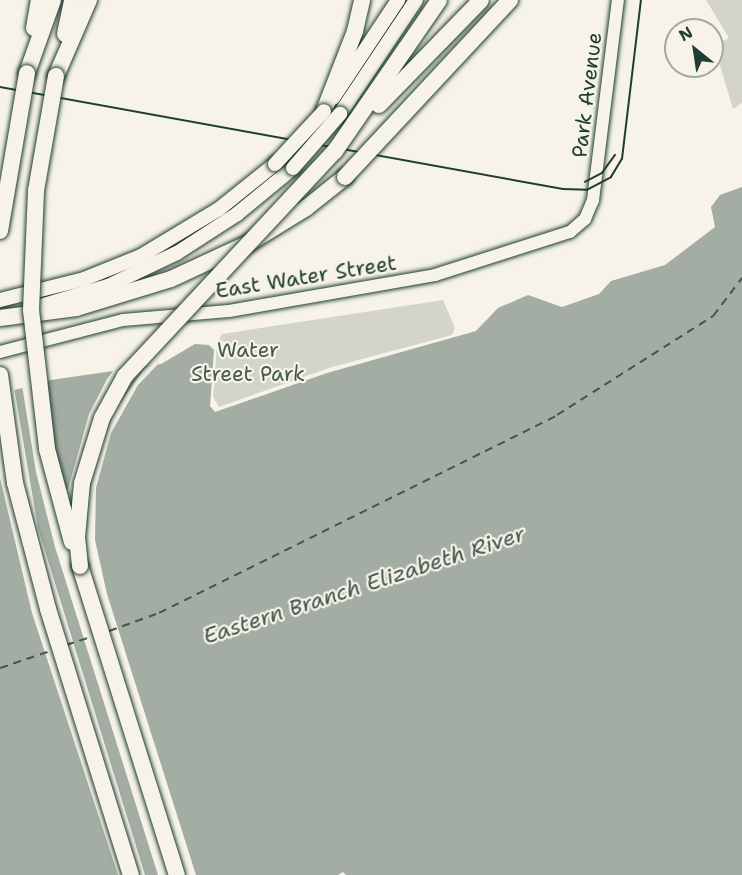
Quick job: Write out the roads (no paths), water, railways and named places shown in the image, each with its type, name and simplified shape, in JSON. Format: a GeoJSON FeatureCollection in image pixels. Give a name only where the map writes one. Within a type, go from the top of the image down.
{"type":"FeatureCollection","features":[{"type":"Feature","properties":{"kind":"highway"},"geometry":{"type":"LineString","coordinates":[[27,73],[30,0]]}},
{"type":"Feature","properties":{"kind":"highway"},"geometry":{"type":"LineString","coordinates":[[0,231],[39,0]]}},
{"type":"Feature","properties":{"kind":"highway"},"geometry":{"type":"LineString","coordinates":[[27,73],[53,0]]}},
{"type":"Feature","properties":{"kind":"highway"},"geometry":{"type":"LineString","coordinates":[[72,0],[36,190],[32,310],[47,449],[89,598],[177,875]]}},
{"type":"Feature","properties":{"kind":"highway"},"geometry":{"type":"LineString","coordinates":[[56,76],[89,0]]}},
{"type":"Feature","properties":{"kind":"highway"},"geometry":{"type":"LineString","coordinates":[[332,112],[362,0]]}},
{"type":"Feature","properties":{"kind":"highway"},"geometry":{"type":"LineString","coordinates":[[335,151],[439,0]]}},
{"type":"Feature","properties":{"kind":"highway"},"geometry":{"type":"LineString","coordinates":[[80,566],[77,520],[82,483],[112,397],[142,354],[481,0]]}},
{"type":"Feature","properties":{"kind":"highway"},"geometry":{"type":"LineString","coordinates":[[0,317],[76,308],[171,279],[251,242],[306,208],[345,177],[510,0]]}},
{"type":"Feature","properties":{"kind":"highway"},"geometry":{"type":"LineString","coordinates":[[0,375],[15,483],[48,609],[131,875]]}},
{"type":"Feature","properties":{"kind":"main road"},"geometry":{"type":"LineString","coordinates":[[0,300],[84,279],[141,256],[219,209],[275,164],[332,112],[398,0]]}},
{"type":"Feature","properties":{"kind":"main road"},"geometry":{"type":"LineString","coordinates":[[0,317],[91,292],[177,253],[237,214],[293,168],[416,0]]}},
{"type":"Feature","properties":{"kind":"main road","name":"Park Avenue"},"geometry":{"type":"LineString","coordinates":[[594,194],[618,0]]}},
{"type":"Feature","properties":{"kind":"main road","name":"East Water Street"},"geometry":{"type":"LineString","coordinates":[[0,352],[123,320],[230,311],[453,272],[570,232],[587,216],[594,194]]}},
{"type":"Feature","properties":{"kind":"water","name":"Eastern Branch Elizabeth River"},"geometry":{"type":"Polygon","coordinates":[[[742,187],[742,875],[346,875],[343,872],[338,875],[0,875],[0,394],[51,380],[161,364],[195,344],[209,345],[214,350],[210,406],[215,412],[327,373],[476,331],[498,308],[528,295],[562,307],[599,294],[611,281],[665,265],[715,227],[711,207],[720,195],[742,187]]]}},
{"type":"Feature","properties":{"kind":"tram line"},"geometry":{"type":"LineString","coordinates":[[0,87],[563,189],[587,190],[611,177],[622,159],[641,0]]}},
{"type":"Feature","properties":{"kind":"tram line"},"geometry":{"type":"LineString","coordinates":[[585,182],[602,173],[615,155]]}},
{"type":"Feature","properties":{"kind":"park label","name":"Water Street Park"},"geometry":{"type":"Point","coordinates":[248,362]}}]}
